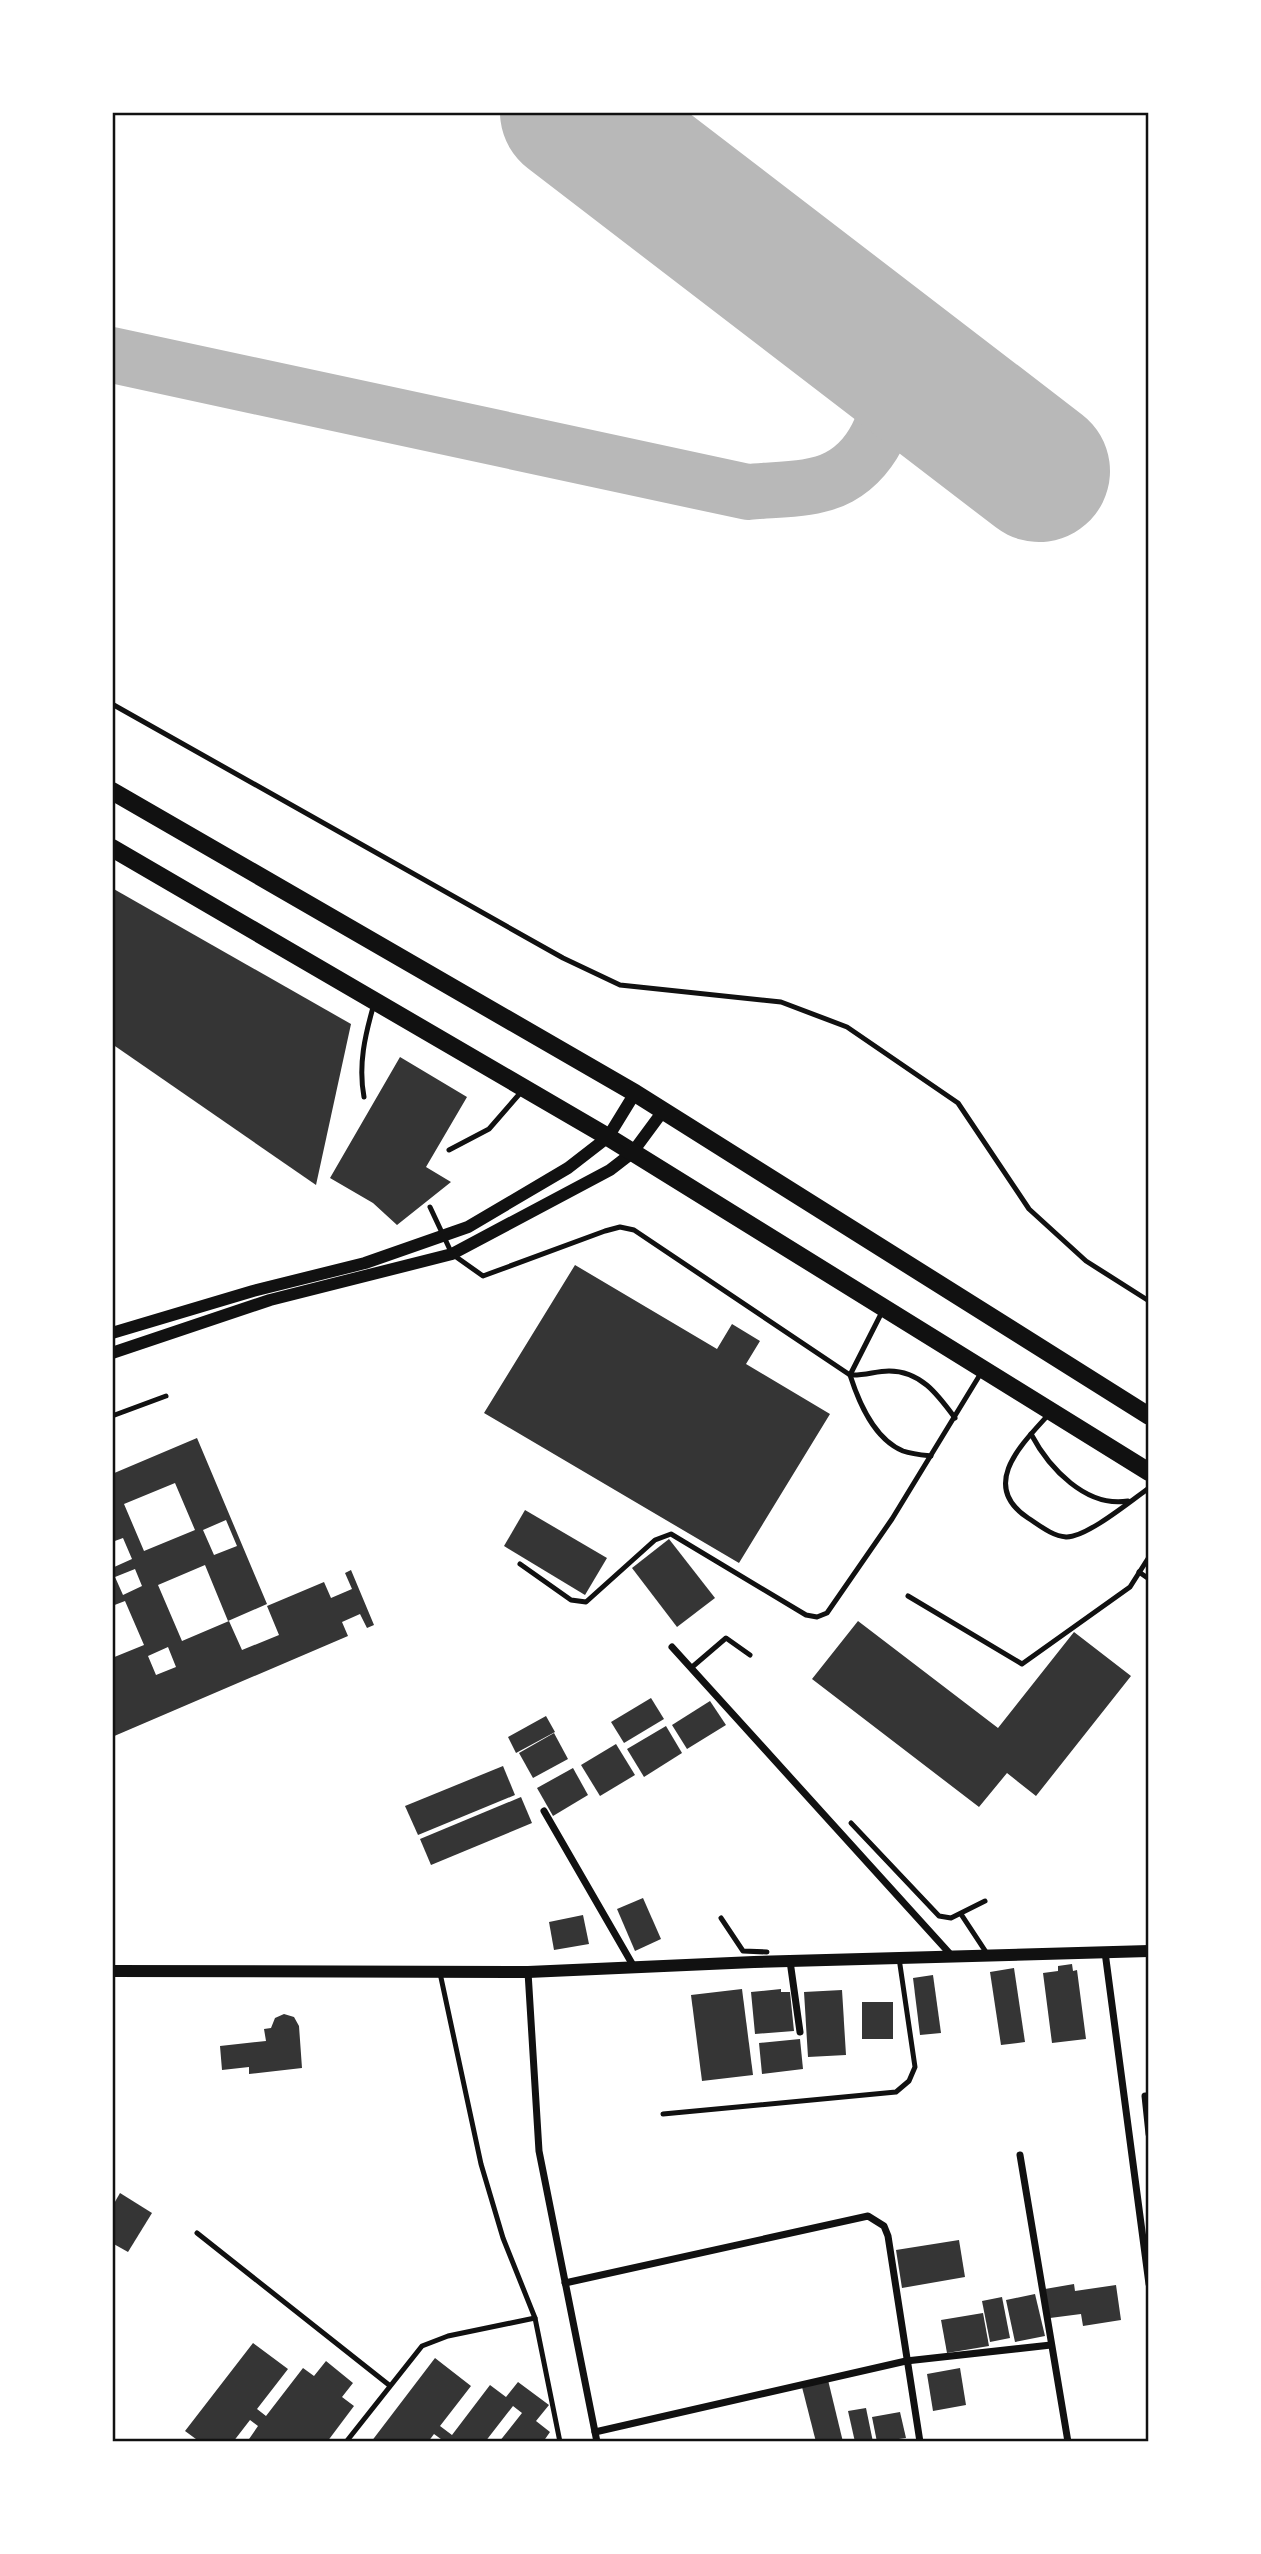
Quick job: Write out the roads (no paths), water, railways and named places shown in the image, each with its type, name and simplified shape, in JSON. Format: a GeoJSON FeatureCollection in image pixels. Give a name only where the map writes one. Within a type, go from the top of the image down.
{"type":"FeatureCollection","features":[{"type":"Feature","properties":{"kind":"main road"},"geometry":{"type":"LineString","coordinates":[[112,791],[635,1093],[1149,1416]]}},
{"type":"Feature","properties":{"kind":"main road"},"geometry":{"type":"LineString","coordinates":[[112,848],[608,1137],[1149,1472]]}},
{"type":"Feature","properties":{"kind":"street"},"geometry":{"type":"LineString","coordinates":[[112,1333],[225,1299],[365,1264],[468,1227],[568,1168],[608,1137],[635,1093]]}},
{"type":"Feature","properties":{"kind":"street"},"geometry":{"type":"LineString","coordinates":[[112,1353],[270,1300],[452,1254],[610,1170],[632,1153],[663,1111]]}},
{"type":"Feature","properties":{"kind":"street"},"geometry":{"type":"LineString","coordinates":[[225,1299],[230,1314]]}},
{"type":"Feature","properties":{"kind":"street"},"geometry":{"type":"LineString","coordinates":[[672,1647],[952,1957]]}},
{"type":"Feature","properties":{"kind":"street"},"geometry":{"type":"LineString","coordinates":[[544,1811],[634,1968]]}},
{"type":"Feature","properties":{"kind":"street"},"geometry":{"type":"LineString","coordinates":[[1105,1950],[1149,2284]]}},
{"type":"Feature","properties":{"kind":"street"},"geometry":{"type":"LineString","coordinates":[[112,1971],[528,1972],[634,1968],[752,1958],[790,1961],[1105,1950],[1149,1951]]}},
{"type":"Feature","properties":{"kind":"street"},"geometry":{"type":"LineString","coordinates":[[790,1961],[800,2032]]}},
{"type":"Feature","properties":{"kind":"street"},"geometry":{"type":"LineString","coordinates":[[528,1972],[539,2151],[597,2442]]}},
{"type":"Feature","properties":{"kind":"street"},"geometry":{"type":"LineString","coordinates":[[1149,2096],[1145,2096],[1149,2134]]}},
{"type":"Feature","properties":{"kind":"street"},"geometry":{"type":"LineString","coordinates":[[1020,2155],[1068,2442]]}},
{"type":"Feature","properties":{"kind":"street"},"geometry":{"type":"LineString","coordinates":[[565,2283],[868,2216],[884,2226],[888,2236],[920,2442]]}},
{"type":"Feature","properties":{"kind":"street"},"geometry":{"type":"LineString","coordinates":[[595,2431],[906,2361],[1051,2345]]}},
{"type":"Feature","properties":{"kind":"lane"},"geometry":{"type":"LineString","coordinates":[[112,704],[563,958],[620,985],[781,1002],[847,1027],[958,1103],[1030,1209],[1086,1261],[1149,1301]]}},
{"type":"Feature","properties":{"kind":"lane"},"geometry":{"type":"LineString","coordinates":[[364,1097],[362,1056],[375,1001]]}},
{"type":"Feature","properties":{"kind":"lane"},"geometry":{"type":"LineString","coordinates":[[449,1150],[489,1129],[524,1088]]}},
{"type":"Feature","properties":{"kind":"lane"},"geometry":{"type":"LineString","coordinates":[[430,1207],[452,1254],[483,1276],[605,1231],[620,1227],[634,1230],[850,1375],[865,1415],[879,1432],[902,1450],[931,1456]]}},
{"type":"Feature","properties":{"kind":"lane"},"geometry":{"type":"LineString","coordinates":[[850,1375],[883,1308]]}},
{"type":"Feature","properties":{"kind":"lane"},"geometry":{"type":"LineString","coordinates":[[520,1564],[572,1600],[586,1602],[655,1540],[671,1534],[806,1615],[827,1613],[892,1519],[982,1370]]}},
{"type":"Feature","properties":{"kind":"lane"},"geometry":{"type":"LineString","coordinates":[[850,1375],[891,1371],[909,1374],[926,1382],[955,1418]]}},
{"type":"Feature","properties":{"kind":"lane"},"geometry":{"type":"LineString","coordinates":[[112,1416],[166,1396]]}},
{"type":"Feature","properties":{"kind":"lane"},"geometry":{"type":"LineString","coordinates":[[1052,1412],[1008,1464],[1007,1496],[1014,1509],[1050,1532],[1067,1537],[1087,1530],[1149,1488]]}},
{"type":"Feature","properties":{"kind":"lane"},"geometry":{"type":"LineString","coordinates":[[1031,1434],[1055,1470],[1075,1485],[1096,1498],[1131,1501]]}},
{"type":"Feature","properties":{"kind":"lane"},"geometry":{"type":"LineString","coordinates":[[908,1595],[1022,1664],[1130,1587],[1149,1557]]}},
{"type":"Feature","properties":{"kind":"lane"},"geometry":{"type":"LineString","coordinates":[[1139,1572],[1149,1579]]}},
{"type":"Feature","properties":{"kind":"lane"},"geometry":{"type":"LineString","coordinates":[[691,1668],[726,1637],[750,1655]]}},
{"type":"Feature","properties":{"kind":"lane"},"geometry":{"type":"LineString","coordinates":[[850,1823],[939,1916],[951,1918],[985,1901]]}},
{"type":"Feature","properties":{"kind":"lane"},"geometry":{"type":"LineString","coordinates":[[961,1914],[988,1955]]}},
{"type":"Feature","properties":{"kind":"lane"},"geometry":{"type":"LineString","coordinates":[[721,1918],[743,1951],[752,1958],[767,1952]]}},
{"type":"Feature","properties":{"kind":"lane"},"geometry":{"type":"LineString","coordinates":[[663,2114],[896,2092],[909,2081],[915,2067],[899,1958]]}},
{"type":"Feature","properties":{"kind":"lane"},"geometry":{"type":"LineString","coordinates":[[439,1970],[481,2164],[503,2238],[535,2318],[561,2442]]}},
{"type":"Feature","properties":{"kind":"lane"},"geometry":{"type":"LineString","coordinates":[[197,2233],[389,2385]]}},
{"type":"Feature","properties":{"kind":"lane"},"geometry":{"type":"LineString","coordinates":[[346,2442],[413,2354],[431,2340],[535,2318]]}}]}
